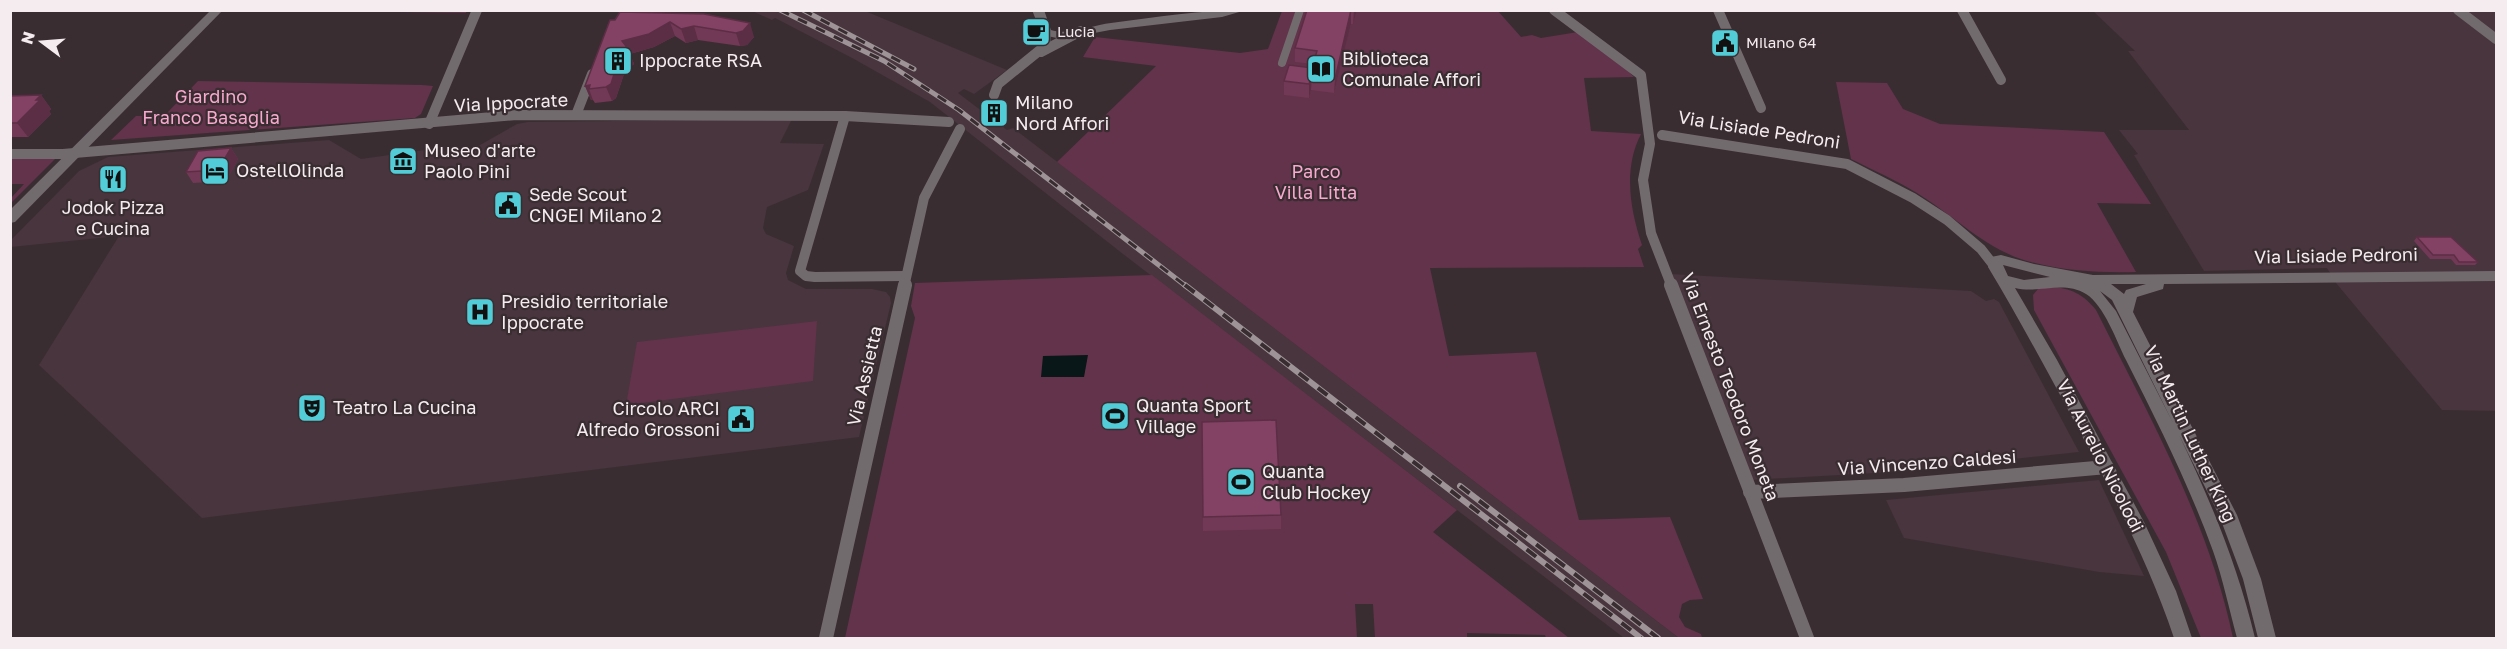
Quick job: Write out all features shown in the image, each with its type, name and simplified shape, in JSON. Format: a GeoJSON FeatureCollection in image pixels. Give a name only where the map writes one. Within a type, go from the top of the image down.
{"type":"FeatureCollection","features":[{"type":"Feature","properties":{"kind":"street"},"geometry":{"type":"LineString","coordinates":[[10,219],[218,10]]}},
{"type":"Feature","properties":{"kind":"street"},"geometry":{"type":"LineString","coordinates":[[429,124],[477,10]]}},
{"type":"Feature","properties":{"kind":"street"},"geometry":{"type":"LineString","coordinates":[[1035,56],[1046,43],[1046,32],[1038,10]]}},
{"type":"Feature","properties":{"kind":"street"},"geometry":{"type":"LineString","coordinates":[[1046,32],[1057,36],[1081,31],[1202,18],[1241,10]]}},
{"type":"Feature","properties":{"kind":"street"},"geometry":{"type":"LineString","coordinates":[[1282,63],[1300,10]]}},
{"type":"Feature","properties":{"kind":"street","name":"Via Ernesto Teodoro Moneta"},"geometry":{"type":"LineString","coordinates":[[1554,10],[1599,40],[1641,75],[1650,144],[1643,188],[1651,233],[1807,639]]}},
{"type":"Feature","properties":{"kind":"street"},"geometry":{"type":"LineString","coordinates":[[1718,10],[1761,108]]}},
{"type":"Feature","properties":{"kind":"street"},"geometry":{"type":"LineString","coordinates":[[1962,10],[2001,80]]}},
{"type":"Feature","properties":{"kind":"street"},"geometry":{"type":"LineString","coordinates":[[2458,10],[2496,39]]}},
{"type":"Feature","properties":{"kind":"street"},"geometry":{"type":"LineString","coordinates":[[994,95],[998,84],[1035,56],[1081,31]]}},
{"type":"Feature","properties":{"kind":"street"},"geometry":{"type":"LineString","coordinates":[[576,115],[598,59]]}},
{"type":"Feature","properties":{"kind":"street","name":"Via Ippocrate"},"geometry":{"type":"LineString","coordinates":[[10,154],[77,152],[517,115],[845,116],[949,122]]}},
{"type":"Feature","properties":{"kind":"street"},"geometry":{"type":"LineString","coordinates":[[845,116],[800,271],[806,276],[816,278],[905,276]]}},
{"type":"Feature","properties":{"kind":"street"},"geometry":{"type":"LineString","coordinates":[[1649,123],[1662,135],[1650,144]]}},
{"type":"Feature","properties":{"kind":"street","name":"Via Assietta"},"geometry":{"type":"LineString","coordinates":[[826,639],[924,198],[960,129]]}},
{"type":"Feature","properties":{"kind":"street","name":"Via Lisiade Pedroni"},"geometry":{"type":"LineString","coordinates":[[1662,135],[1847,164],[1913,198],[1947,220],[1981,249],[1999,273]]}},
{"type":"Feature","properties":{"kind":"street","name":"Via Lisiade Pedroni"},"geometry":{"type":"LineString","coordinates":[[1999,273],[1996,260],[2001,259],[2030,268],[2074,273],[2095,279],[2175,280],[2314,275],[2496,276]]}},
{"type":"Feature","properties":{"kind":"street"},"geometry":{"type":"LineString","coordinates":[[1999,273],[2024,285],[2056,280],[2095,279]]}},
{"type":"Feature","properties":{"kind":"street","name":"Via Aurelio Nicolodi"},"geometry":{"type":"LineString","coordinates":[[1999,273],[2018,303],[2107,467],[2163,581],[2183,639]]}},
{"type":"Feature","properties":{"kind":"street","name":"Via Martin Luther King"},"geometry":{"type":"LineString","coordinates":[[2095,279],[2118,297],[2228,515],[2252,579],[2267,639]]}},
{"type":"Feature","properties":{"kind":"street","name":"Via Martin Luther King"},"geometry":{"type":"LineString","coordinates":[[2056,280],[2092,291],[2109,311],[2207,512],[2230,576],[2246,639]]}},
{"type":"Feature","properties":{"kind":"street","name":"Via Lisiade Pedroni"},"geometry":{"type":"LineString","coordinates":[[2126,312],[2128,297],[2134,292],[2175,280]]}},
{"type":"Feature","properties":{"kind":"street"},"geometry":{"type":"LineString","coordinates":[[2018,303],[2024,285]]}},
{"type":"Feature","properties":{"kind":"street","name":"Via Vincenzo Caldesi"},"geometry":{"type":"LineString","coordinates":[[1749,492],[1904,485],[2107,467]]}},
{"type":"Feature","properties":{"kind":"shaded area"},"geometry":{"type":"Polygon","coordinates":[[[752,11],[865,11],[1007,70],[974,94],[964,89],[958,93],[1007,130],[1013,128],[1679,638],[1624,638],[1123,254],[930,102],[775,18],[772,20],[752,11]]]}},
{"type":"Feature","properties":{"kind":"shaded area"},"geometry":{"type":"Polygon","coordinates":[[[2093,11],[2496,11],[2496,411],[2442,410],[2336,283],[2327,268],[2204,271],[2134,155],[2138,154],[2119,130],[2189,130],[2128,51],[2135,51],[2093,11]]]}},
{"type":"Feature","properties":{"kind":"shaded area","name":"Presidio territoriale Ippocrate"},"geometry":{"type":"Polygon","coordinates":[[[792,119],[780,143],[824,144],[808,190],[767,207],[763,228],[766,234],[794,246],[786,273],[788,280],[806,289],[872,289],[886,292],[890,297],[891,303],[859,437],[202,518],[39,365],[119,236],[11,247],[11,240],[79,171],[108,157],[329,140],[361,159],[432,149],[431,152],[473,149],[517,124],[528,122],[792,119]]]}},
{"type":"Feature","properties":{"kind":"shaded area"},"geometry":{"type":"Polygon","coordinates":[[[1670,274],[1971,291],[1986,301],[1994,299],[1999,302],[2079,452],[1892,472],[1751,480],[1670,274]]]}},
{"type":"Feature","properties":{"kind":"shaded area"},"geometry":{"type":"Polygon","coordinates":[[[1088,355],[1084,377],[1041,377],[1043,356],[1088,355]]]}},
{"type":"Feature","properties":{"kind":"shaded area"},"geometry":{"type":"Polygon","coordinates":[[[2099,480],[2144,576],[2099,572],[1904,538],[1886,500],[2099,480]]]}},
{"type":"Feature","properties":{"kind":"green space"},"geometry":{"type":"Polygon","coordinates":[[[264,10],[467,10],[467,11],[466,13],[264,10]]]}},
{"type":"Feature","properties":{"kind":"green space","name":"Parco Villa Litta"},"geometry":{"type":"Polygon","coordinates":[[[1497,10],[1521,37],[1532,35],[1541,38],[1578,32],[1634,77],[1584,78],[1591,131],[1641,134],[1632,161],[1630,189],[1634,217],[1642,245],[1638,249],[1644,267],[1430,268],[1449,356],[1536,352],[1579,520],[1670,517],[1703,599],[1690,600],[1682,604],[1679,617],[1685,627],[1701,634],[1702,638],[1679,638],[1057,162],[1156,66],[1083,57],[1095,37],[1240,53],[1268,49],[1282,11],[1497,10]]]}},
{"type":"Feature","properties":{"kind":"green space","name":"Giardino Franco Basaglia"},"geometry":{"type":"Polygon","coordinates":[[[198,81],[433,86],[421,114],[415,118],[111,140],[136,116],[164,116],[198,81]]]}},
{"type":"Feature","properties":{"kind":"green space"},"geometry":{"type":"Polygon","coordinates":[[[1836,82],[1887,83],[1903,109],[1940,124],[2104,132],[2151,204],[2097,203],[2136,272],[2070,269],[2016,257],[1986,242],[1917,193],[1851,159],[1836,82]]]}},
{"type":"Feature","properties":{"kind":"green space"},"geometry":{"type":"Polygon","coordinates":[[[11,159],[55,159],[11,203],[11,198],[24,184],[11,184],[11,159]]]}},
{"type":"Feature","properties":{"kind":"green space","name":"Quanta Sport Village"},"geometry":{"type":"Polygon","coordinates":[[[1152,275],[1457,510],[1433,532],[1569,638],[1546,638],[1545,635],[1467,633],[1467,638],[1375,638],[1373,604],[1355,604],[1357,638],[845,638],[915,318],[911,306],[915,283],[1152,275]]]}},
{"type":"Feature","properties":{"kind":"green space"},"geometry":{"type":"Polygon","coordinates":[[[2050,287],[2076,293],[2096,310],[2156,430],[2193,511],[2209,553],[2233,638],[2201,638],[2166,552],[2034,310],[2033,295],[2038,289],[2050,287]]]}},
{"type":"Feature","properties":{"kind":"green space"},"geometry":{"type":"Polygon","coordinates":[[[817,321],[813,381],[626,405],[637,342],[817,321]]]}},
{"type":"Feature","properties":{"kind":"building"},"geometry":{"type":"Polygon","coordinates":[[[1307,10],[1351,10],[1335,79],[1312,76],[1309,84],[1284,81],[1289,65],[1312,68],[1317,51],[1295,48],[1307,10]]]}},
{"type":"Feature","properties":{"kind":"building"},"geometry":{"type":"Polygon","coordinates":[[[620,12],[704,14],[750,23],[743,31],[736,33],[694,26],[681,29],[670,22],[649,34],[622,41],[629,50],[619,58],[611,84],[606,87],[589,89],[590,85],[585,86],[610,20],[615,20],[620,12]]]}},
{"type":"Feature","properties":{"kind":"building"},"geometry":{"type":"Polygon","coordinates":[[[41,95],[36,100],[40,100],[17,123],[10,123],[10,96],[41,95]]]}},
{"type":"Feature","properties":{"kind":"building"},"geometry":{"type":"Polygon","coordinates":[[[231,148],[218,170],[186,172],[198,151],[231,148]]]}},
{"type":"Feature","properties":{"kind":"building"},"geometry":{"type":"Polygon","coordinates":[[[2417,237],[2451,237],[2478,262],[2459,262],[2454,255],[2433,255],[2417,237]]]}},
{"type":"Feature","properties":{"kind":"building","name":"Quanta Club Hockey"},"geometry":{"type":"Polygon","coordinates":[[[1276,420],[1281,515],[1203,517],[1202,422],[1276,420]]]}},
{"type":"Feature","properties":{"kind":"railway"},"geometry":{"type":"LineString","coordinates":[[780,10],[884,61],[959,110],[1187,287]]}},
{"type":"Feature","properties":{"kind":"railway"},"geometry":{"type":"LineString","coordinates":[[803,10],[914,69]]}},
{"type":"Feature","properties":{"kind":"railway"},"geometry":{"type":"LineString","coordinates":[[1185,285],[1641,638]]}},
{"type":"Feature","properties":{"kind":"railway"},"geometry":{"type":"LineString","coordinates":[[1460,486],[1658,638]]}},
{"type":"Feature","properties":{"kind":"place","name":"Lucia"},"geometry":{"type":"Point","coordinates":[1036,32]}},
{"type":"Feature","properties":{"kind":"place","name":"Milano 64"},"geometry":{"type":"Point","coordinates":[1725,43]}},
{"type":"Feature","properties":{"kind":"place","name":"Ippocrate RSA"},"geometry":{"type":"Point","coordinates":[618,61]}},
{"type":"Feature","properties":{"kind":"place","name":"Biblioteca Comunale Affori"},"geometry":{"type":"Point","coordinates":[1321,69]}},
{"type":"Feature","properties":{"kind":"place","name":"Milano Nord Affori"},"geometry":{"type":"Point","coordinates":[994,113]}},
{"type":"Feature","properties":{"kind":"place","name":"Museo d'arte Paolo Pini"},"geometry":{"type":"Point","coordinates":[403,161]}},
{"type":"Feature","properties":{"kind":"place","name":"OstellOlinda"},"geometry":{"type":"Point","coordinates":[215,171]}},
{"type":"Feature","properties":{"kind":"place","name":"Jodok Pizza e Cucina"},"geometry":{"type":"Point","coordinates":[113,179]}},
{"type":"Feature","properties":{"kind":"place","name":"Sede Scout CNGEI Milano 2"},"geometry":{"type":"Point","coordinates":[508,205]}},
{"type":"Feature","properties":{"kind":"place","name":"Presidio territoriale Ippocrate"},"geometry":{"type":"Point","coordinates":[480,312]}},
{"type":"Feature","properties":{"kind":"place","name":"Teatro La Cucina"},"geometry":{"type":"Point","coordinates":[312,408]}},
{"type":"Feature","properties":{"kind":"place","name":"Quanta Sport Village"},"geometry":{"type":"Point","coordinates":[1115,416]}},
{"type":"Feature","properties":{"kind":"place","name":"Circolo ARCI Alfredo Grossoni"},"geometry":{"type":"Point","coordinates":[741,419]}},
{"type":"Feature","properties":{"kind":"place","name":"Quanta Club Hockey"},"geometry":{"type":"Point","coordinates":[1241,482]}}]}
